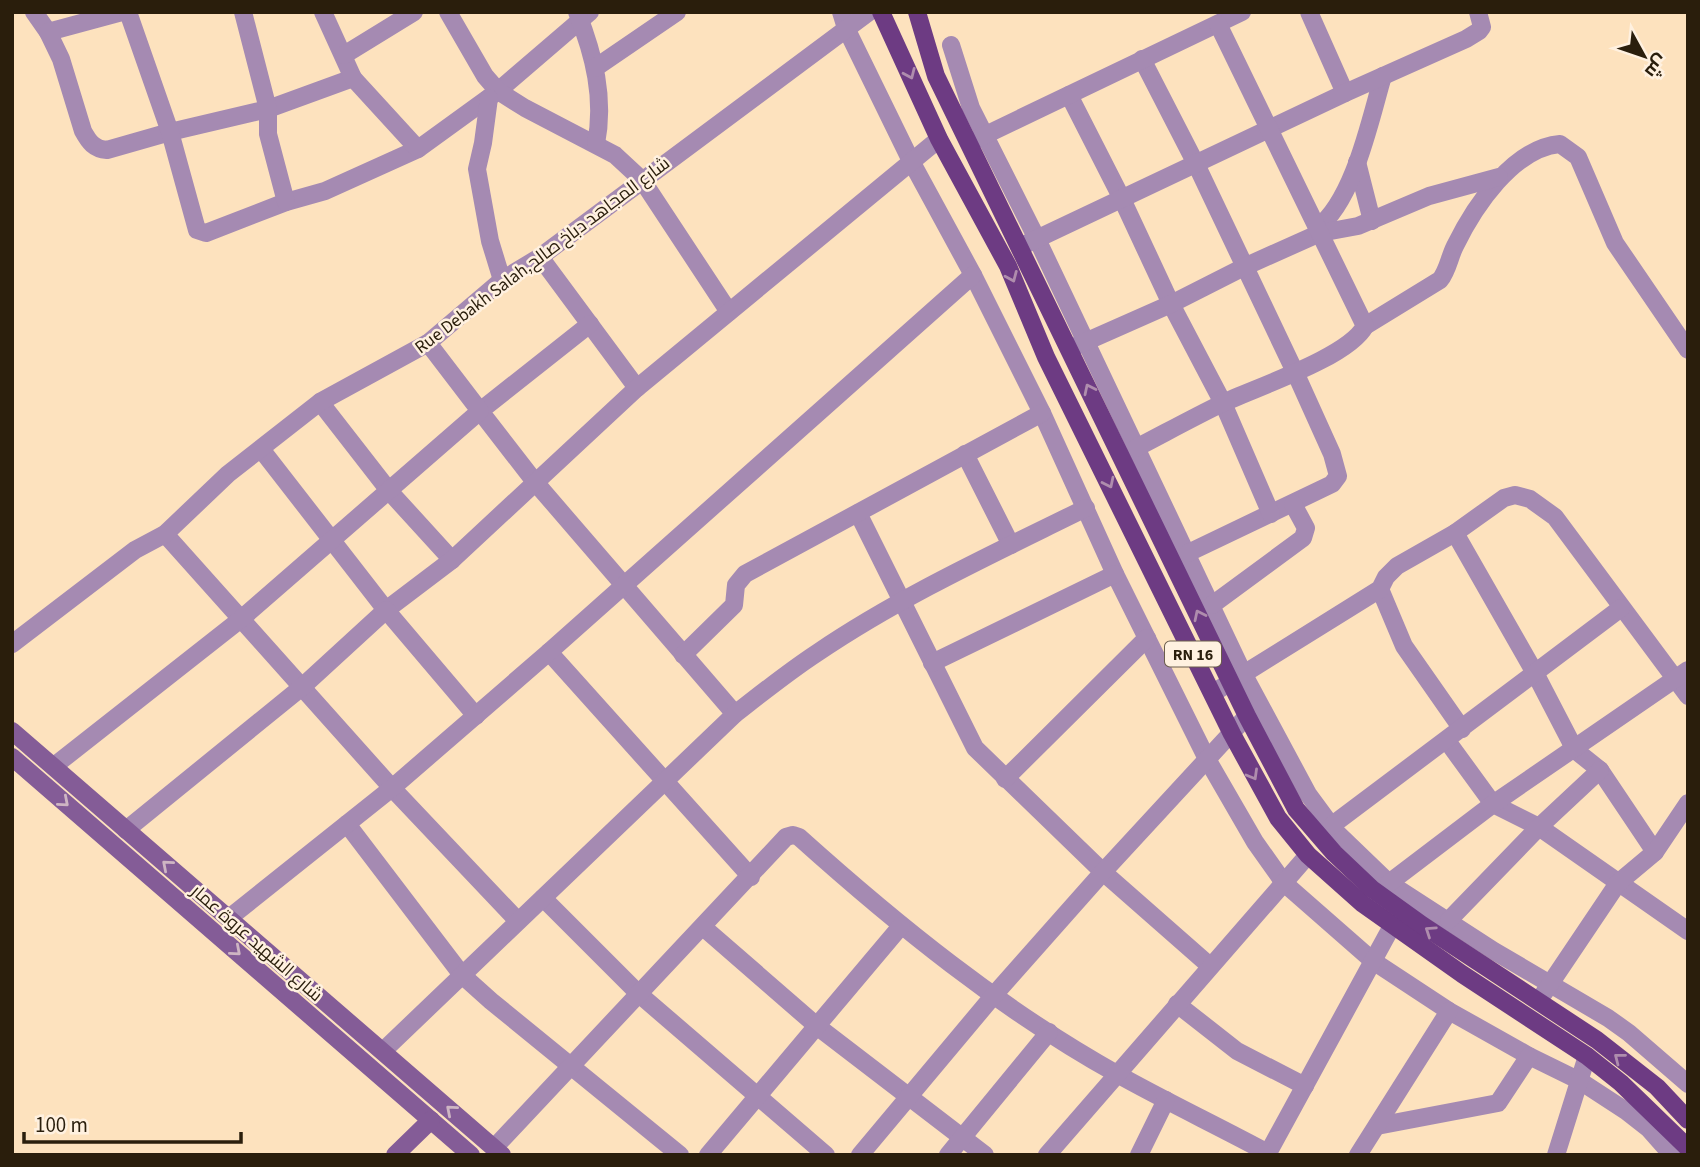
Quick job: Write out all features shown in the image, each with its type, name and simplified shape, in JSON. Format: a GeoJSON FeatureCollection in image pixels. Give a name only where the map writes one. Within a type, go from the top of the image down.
{"type":"FeatureCollection","features":[{"type":"Feature","properties":{"kind":"main road","name":"RN 16"},"geometry":{"type":"LineString","coordinates":[[881,12],[939,139],[1008,266],[1046,357],[1232,734],[1278,818],[1308,855],[1363,904],[1587,1056],[1621,1083],[1688,1148]]}},
{"type":"Feature","properties":{"kind":"main road","name":"RN 16"},"geometry":{"type":"LineString","coordinates":[[917,12],[936,76],[977,139],[1020,247],[1078,345],[1238,679],[1247,716],[1296,809],[1334,853],[1371,889],[1597,1040],[1657,1087],[1688,1120]]}},
{"type":"Feature","properties":{"kind":"main road"},"geometry":{"type":"LineString","coordinates":[[922,34],[927,12]]}},
{"type":"Feature","properties":{"kind":"street"},"geometry":{"type":"LineString","coordinates":[[34,12],[48,32],[61,59],[83,131],[97,149],[107,150],[268,109],[353,78]]}},
{"type":"Feature","properties":{"kind":"street"},"geometry":{"type":"LineString","coordinates":[[48,32],[122,12]]}},
{"type":"Feature","properties":{"kind":"street"},"geometry":{"type":"LineString","coordinates":[[128,12],[170,132],[197,230],[206,233],[286,202],[325,191],[418,149],[494,94],[582,15],[599,89],[599,128],[596,144]]}},
{"type":"Feature","properties":{"kind":"street"},"geometry":{"type":"LineString","coordinates":[[243,12],[268,109],[268,134],[286,202]]}},
{"type":"Feature","properties":{"kind":"street"},"geometry":{"type":"LineString","coordinates":[[323,12],[353,78],[418,149]]}},
{"type":"Feature","properties":{"kind":"street"},"geometry":{"type":"LineString","coordinates":[[344,55],[414,12]]}},
{"type":"Feature","properties":{"kind":"street"},"geometry":{"type":"LineString","coordinates":[[448,12],[494,94],[615,155],[642,180],[729,312]]}},
{"type":"Feature","properties":{"kind":"street"},"geometry":{"type":"LineString","coordinates":[[595,68],[677,12]]}},
{"type":"Feature","properties":{"kind":"street","name":"Rue Debakh Salah,شارع المجاهد دباخ صالح"},"geometry":{"type":"LineString","coordinates":[[12,644],[135,550],[165,534],[228,474],[320,402],[428,343],[502,280],[540,257],[642,180],[844,20],[869,12]]}},
{"type":"Feature","properties":{"kind":"street"},"geometry":{"type":"LineString","coordinates":[[977,139],[1242,12]]}},
{"type":"Feature","properties":{"kind":"street"},"geometry":{"type":"LineString","coordinates":[[1309,12],[1345,93]]}},
{"type":"Feature","properties":{"kind":"street"},"geometry":{"type":"LineString","coordinates":[[1020,247],[1479,31],[1482,27],[1478,12]]}},
{"type":"Feature","properties":{"kind":"street"},"geometry":{"type":"LineString","coordinates":[[844,20],[911,161],[973,275],[1042,413],[1115,574],[1207,759],[1255,842],[1284,883],[1373,961],[1449,1011],[1580,1081],[1649,1129],[1672,1155]]}},
{"type":"Feature","properties":{"kind":"street"},"geometry":{"type":"LineString","coordinates":[[1218,23],[1365,326]]}},
{"type":"Feature","properties":{"kind":"street"},"geometry":{"type":"LineString","coordinates":[[951,46],[971,108],[977,139],[1037,239],[1078,345],[1136,448],[1212,605],[1238,679],[1308,794],[1331,826],[1389,883],[1549,985],[1608,1018],[1687,1079]]}},
{"type":"Feature","properties":{"kind":"street"},"geometry":{"type":"LineString","coordinates":[[1142,59],[1196,164],[1295,372],[1332,454],[1338,476],[1332,484],[1188,553]]}},
{"type":"Feature","properties":{"kind":"street"},"geometry":{"type":"LineString","coordinates":[[1319,231],[1338,204],[1357,162],[1383,76]]}},
{"type":"Feature","properties":{"kind":"street"},"geometry":{"type":"LineString","coordinates":[[494,94],[477,169],[490,241],[502,280]]}},
{"type":"Feature","properties":{"kind":"street"},"geometry":{"type":"LineString","coordinates":[[1069,95],[1171,304],[1223,403],[1271,514]]}},
{"type":"Feature","properties":{"kind":"street"},"geometry":{"type":"LineString","coordinates":[[126,830],[302,687],[386,610],[452,560],[637,388],[939,139]]}},
{"type":"Feature","properties":{"kind":"street"},"geometry":{"type":"LineString","coordinates":[[1136,448],[1223,403],[1295,372],[1353,342],[1365,326],[1440,280],[1446,272],[1454,247],[1499,177],[1548,145],[1560,144],[1578,157],[1615,243],[1688,350]]}},
{"type":"Feature","properties":{"kind":"street"},"geometry":{"type":"LineString","coordinates":[[1357,162],[1372,221]]}},
{"type":"Feature","properties":{"kind":"street"},"geometry":{"type":"LineString","coordinates":[[1078,345],[1171,304],[1319,231],[1343,230],[1372,221],[1429,196],[1499,177]]}},
{"type":"Feature","properties":{"kind":"street"},"geometry":{"type":"LineString","coordinates":[[1460,188],[1477,210]]}},
{"type":"Feature","properties":{"kind":"street"},"geometry":{"type":"LineString","coordinates":[[540,257],[637,388]]}},
{"type":"Feature","properties":{"kind":"street"},"geometry":{"type":"LineString","coordinates":[[229,918],[392,788],[476,716],[973,275]]}},
{"type":"Feature","properties":{"kind":"street"},"geometry":{"type":"LineString","coordinates":[[54,766],[241,619],[480,411],[590,324]]}},
{"type":"Feature","properties":{"kind":"street"},"geometry":{"type":"LineString","coordinates":[[428,343],[535,482],[735,714]]}},
{"type":"Feature","properties":{"kind":"street"},"geometry":{"type":"LineString","coordinates":[[320,402],[390,492],[452,560]]}},
{"type":"Feature","properties":{"kind":"street"},"geometry":{"type":"LineString","coordinates":[[683,654],[734,605],[736,585],[745,574],[1042,413]]}},
{"type":"Feature","properties":{"kind":"street"},"geometry":{"type":"LineString","coordinates":[[261,449],[386,610],[476,716]]}},
{"type":"Feature","properties":{"kind":"street"},"geometry":{"type":"LineString","coordinates":[[965,454],[1011,545]]}},
{"type":"Feature","properties":{"kind":"street"},"geometry":{"type":"LineString","coordinates":[[1213,694],[1380,589],[1386,577],[1397,566],[1455,533],[1504,498],[1515,495],[1530,499],[1555,517],[1621,608],[1681,675],[1688,696]]}},
{"type":"Feature","properties":{"kind":"street"},"geometry":{"type":"LineString","coordinates":[[1212,605],[1303,538],[1306,528],[1293,504]]}},
{"type":"Feature","properties":{"kind":"street"},"geometry":{"type":"LineString","coordinates":[[383,1051],[735,714],[816,653],[902,602],[1086,508]]}},
{"type":"Feature","properties":{"kind":"street"},"geometry":{"type":"LineString","coordinates":[[859,513],[968,736],[988,763],[1103,872],[1210,966]]}},
{"type":"Feature","properties":{"kind":"street"},"geometry":{"type":"LineString","coordinates":[[1455,533],[1535,673],[1575,750],[1600,770],[1655,852]]}},
{"type":"Feature","properties":{"kind":"street"},"geometry":{"type":"LineString","coordinates":[[165,534],[392,788],[518,921]]}},
{"type":"Feature","properties":{"kind":"street"},"geometry":{"type":"LineString","coordinates":[[932,663],[1115,574]]}},
{"type":"Feature","properties":{"kind":"street"},"geometry":{"type":"LineString","coordinates":[[1380,589],[1404,646],[1462,729]]}},
{"type":"Feature","properties":{"kind":"street"},"geometry":{"type":"LineString","coordinates":[[1331,826],[1621,608]]}},
{"type":"Feature","properties":{"kind":"street"},"geometry":{"type":"LineString","coordinates":[[1005,779],[1147,638]]}},
{"type":"Feature","properties":{"kind":"street"},"geometry":{"type":"LineString","coordinates":[[549,652],[751,877]]}},
{"type":"Feature","properties":{"kind":"street"},"geometry":{"type":"LineString","coordinates":[[1389,883],[1493,804],[1681,675]]}},
{"type":"Feature","properties":{"kind":"street"},"geometry":{"type":"LineString","coordinates":[[860,1155],[1103,872],[1247,716]]}},
{"type":"Feature","properties":{"kind":"street","name":"شارع الشهيد عروة عمار"},"geometry":{"type":"LineString","coordinates":[[12,731],[498,1151]]}},
{"type":"Feature","properties":{"kind":"street"},"geometry":{"type":"LineString","coordinates":[[1444,742],[1450,745],[1493,804],[1539,827],[1688,932]]}},
{"type":"Feature","properties":{"kind":"street","name":"شارع الشهيد عروة عمار"},"geometry":{"type":"LineString","coordinates":[[12,757],[471,1155]]}},
{"type":"Feature","properties":{"kind":"street"},"geometry":{"type":"LineString","coordinates":[[1449,920],[1539,827],[1600,770]]}},
{"type":"Feature","properties":{"kind":"street"},"geometry":{"type":"LineString","coordinates":[[1538,1002],[1618,883],[1655,852],[1688,803]]}},
{"type":"Feature","properties":{"kind":"street"},"geometry":{"type":"LineString","coordinates":[[347,824],[462,975],[680,1155]]}},
{"type":"Feature","properties":{"kind":"street"},"geometry":{"type":"LineString","coordinates":[[498,1151],[571,1066],[786,837],[796,835],[901,926],[1049,1032],[1116,1073],[1267,1154],[1392,926]]}},
{"type":"Feature","properties":{"kind":"street"},"geometry":{"type":"LineString","coordinates":[[1047,1155],[1308,855]]}},
{"type":"Feature","properties":{"kind":"street"},"geometry":{"type":"LineString","coordinates":[[543,898],[639,994],[826,1155]]}},
{"type":"Feature","properties":{"kind":"street"},"geometry":{"type":"LineString","coordinates":[[708,1155],[901,926]]}},
{"type":"Feature","properties":{"kind":"street"},"geometry":{"type":"LineString","coordinates":[[703,927],[818,1027],[985,1155]]}},
{"type":"Feature","properties":{"kind":"street"},"geometry":{"type":"LineString","coordinates":[[1177,1004],[1237,1051],[1305,1086]]}},
{"type":"Feature","properties":{"kind":"street"},"geometry":{"type":"LineString","coordinates":[[1358,1155],[1449,1011]]}},
{"type":"Feature","properties":{"kind":"street"},"geometry":{"type":"LineString","coordinates":[[948,1155],[1049,1032]]}},
{"type":"Feature","properties":{"kind":"street"},"geometry":{"type":"LineString","coordinates":[[1377,1126],[1498,1103],[1530,1056]]}},
{"type":"Feature","properties":{"kind":"street"},"geometry":{"type":"LineString","coordinates":[[1556,1155],[1587,1056]]}},
{"type":"Feature","properties":{"kind":"street"},"geometry":{"type":"LineString","coordinates":[[1657,1087],[1687,1079]]}},
{"type":"Feature","properties":{"kind":"street"},"geometry":{"type":"LineString","coordinates":[[1139,1155],[1166,1100]]}},
{"type":"Feature","properties":{"kind":"street"},"geometry":{"type":"LineString","coordinates":[[395,1155],[431,1120]]}}]}
